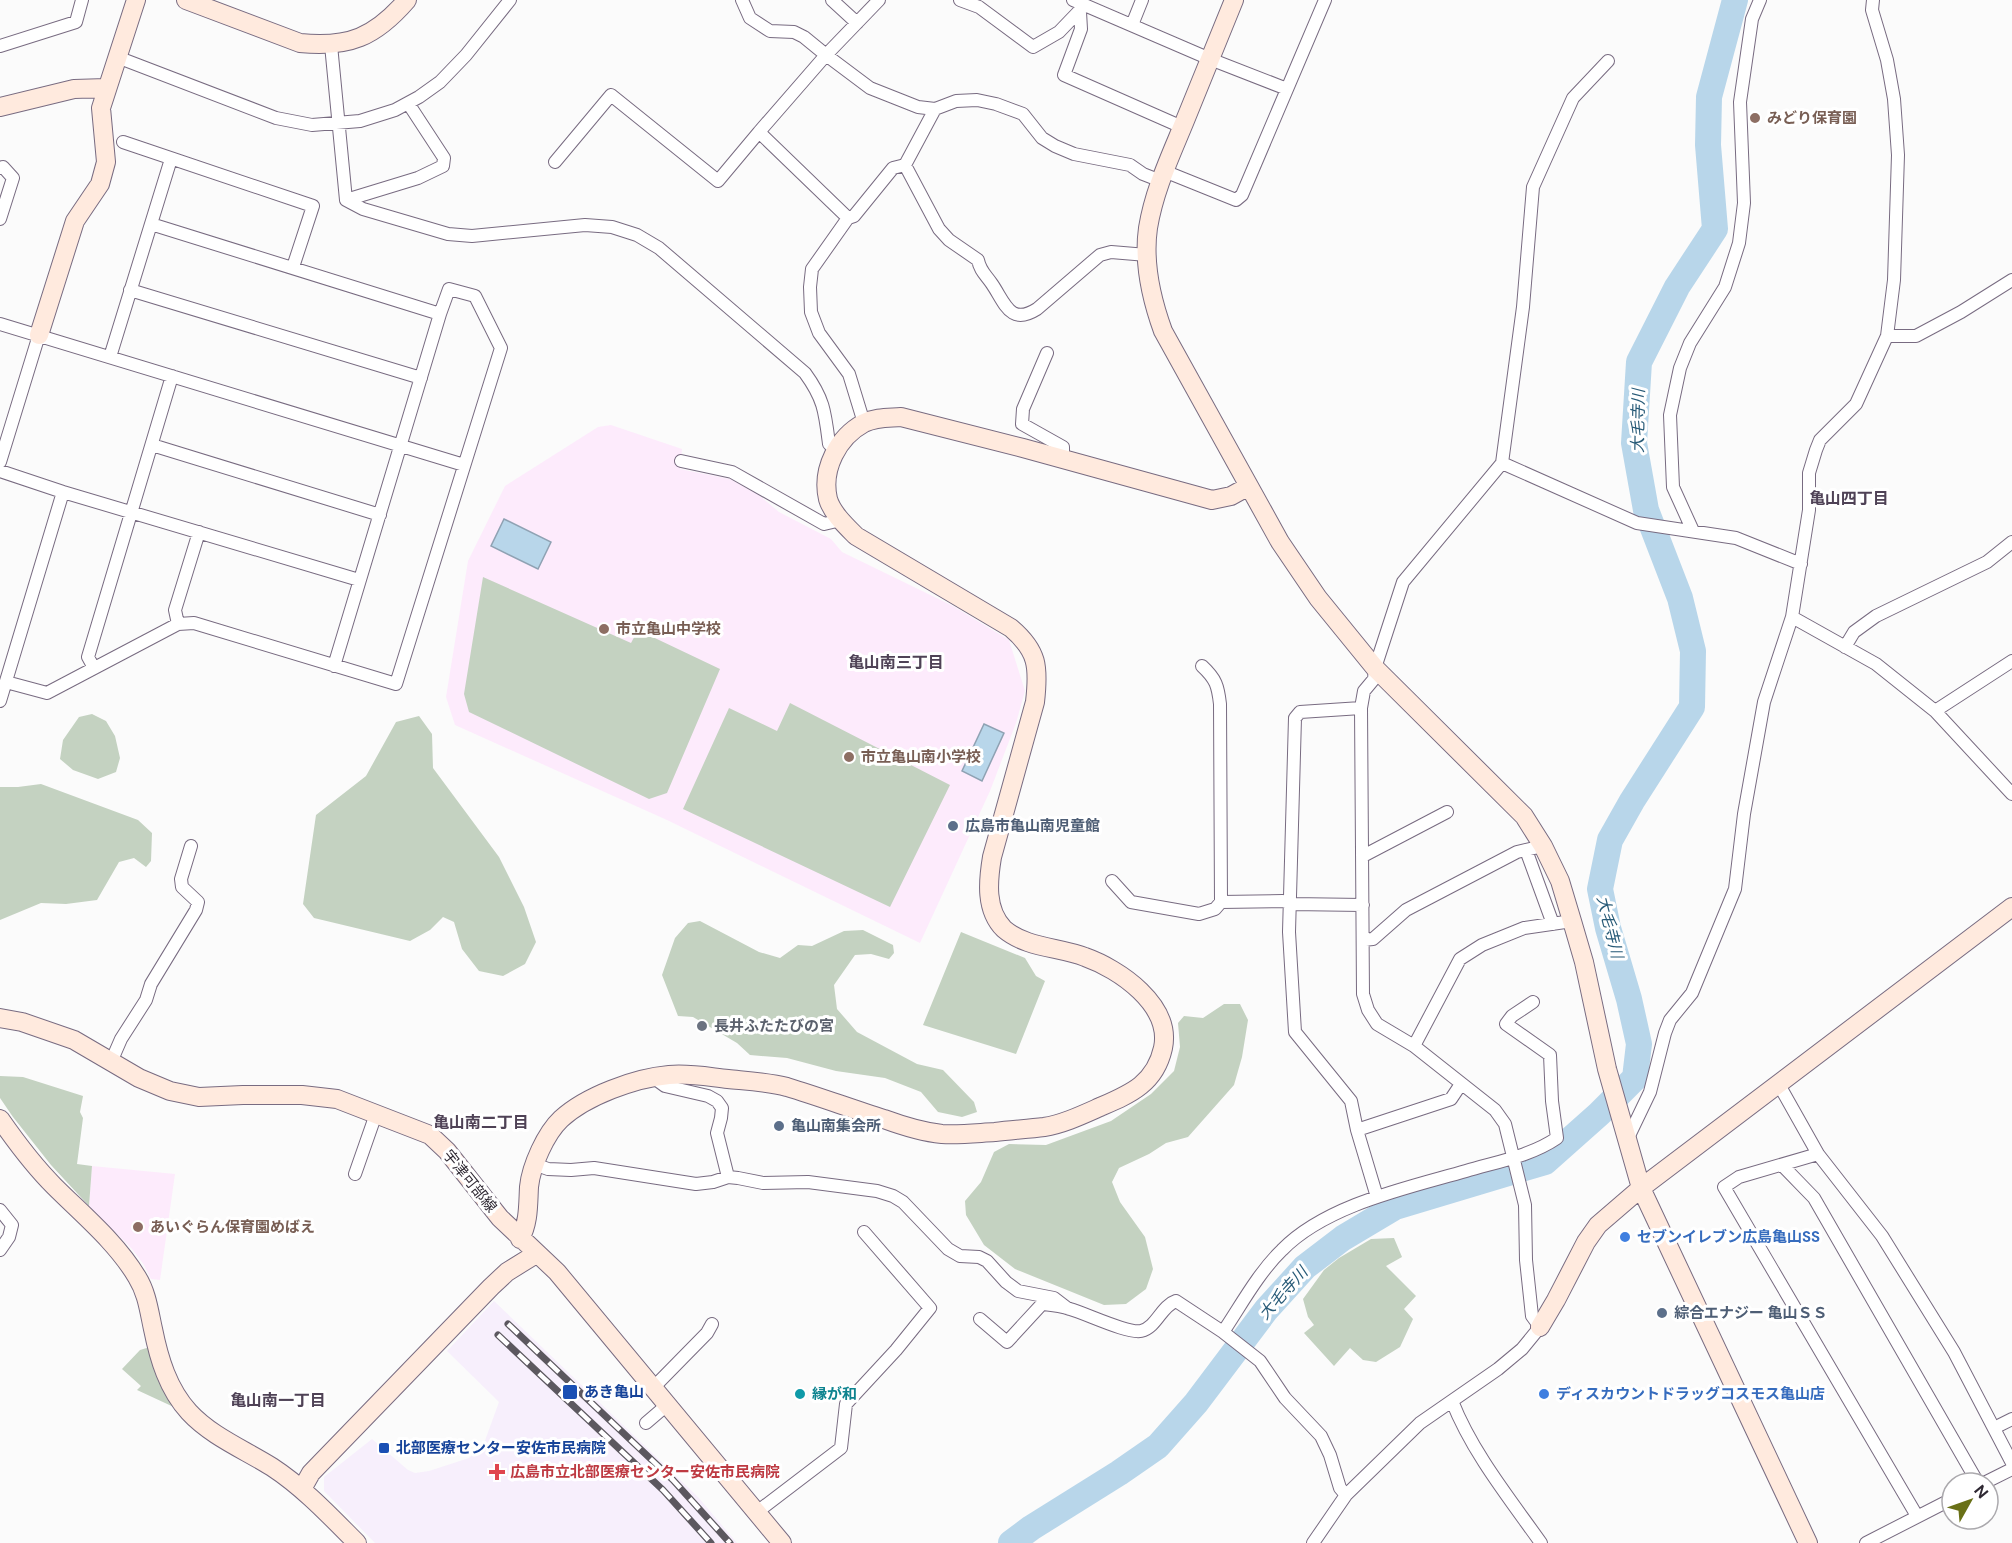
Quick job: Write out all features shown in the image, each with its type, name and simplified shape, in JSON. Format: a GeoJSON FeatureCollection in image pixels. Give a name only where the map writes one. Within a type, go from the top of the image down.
{"type":"FeatureCollection","features":[{"type":"Feature","properties":{"kind":"street"},"geometry":{"type":"LineString","coordinates":[[0,46],[76,22],[82,0]]}},
{"type":"Feature","properties":{"kind":"street"},"geometry":{"type":"LineString","coordinates":[[0,462],[75,221],[100,184],[106,162],[101,108],[136,0]]}},
{"type":"Feature","properties":{"kind":"street"},"geometry":{"type":"LineString","coordinates":[[186,0],[300,44],[331,45],[357,39],[376,30],[390,19],[407,0]]}},
{"type":"Feature","properties":{"kind":"street"},"geometry":{"type":"LineString","coordinates":[[117,57],[276,118],[312,125],[360,121],[395,110],[440,82],[466,55],[510,0]]}},
{"type":"Feature","properties":{"kind":"street"},"geometry":{"type":"LineString","coordinates":[[742,0],[750,18],[770,30],[794,32],[804,37],[870,88],[918,107],[934,109],[956,101],[977,100],[996,104],[1023,114],[1042,138],[1074,154],[1130,165],[1143,174],[1162,176],[1236,200],[1242,195],[1325,0]]}},
{"type":"Feature","properties":{"kind":"street"},"geometry":{"type":"LineString","coordinates":[[832,0],[857,23]]}},
{"type":"Feature","properties":{"kind":"street"},"geometry":{"type":"LineString","coordinates":[[555,162],[610,95],[718,181],[825,55],[879,0]]}},
{"type":"Feature","properties":{"kind":"street"},"geometry":{"type":"LineString","coordinates":[[960,0],[979,7],[1034,47],[1059,32],[1079,6]]}},
{"type":"Feature","properties":{"kind":"street"},"geometry":{"type":"LineString","coordinates":[[1132,25],[1142,0]]}},
{"type":"Feature","properties":{"kind":"street"},"geometry":{"type":"LineString","coordinates":[[1234,0],[1162,176],[1148,228],[1148,277],[1163,331],[1280,542],[1318,598],[1375,668],[1524,816],[1553,924]]}},
{"type":"Feature","properties":{"kind":"street"},"geometry":{"type":"LineString","coordinates":[[1688,531],[1673,487],[1670,415],[1680,368],[1690,343],[1725,287],[1739,243],[1744,203],[1740,102],[1752,20],[1760,0]]}},
{"type":"Feature","properties":{"kind":"street"},"geometry":{"type":"LineString","coordinates":[[1626,1135],[1650,1092],[1670,1020],[1692,993],[1735,889],[1744,814],[1764,702],[1792,617],[1809,510],[1809,473],[1816,450],[1820,440],[1856,404],[1887,336],[1894,280],[1898,155],[1894,99],[1887,60],[1872,10],[1873,0]]}},
{"type":"Feature","properties":{"kind":"street"},"geometry":{"type":"LineString","coordinates":[[1079,6],[1132,25],[1287,89]]}},
{"type":"Feature","properties":{"kind":"street"},"geometry":{"type":"LineString","coordinates":[[1079,6],[1081,29],[1064,75],[1182,127]]}},
{"type":"Feature","properties":{"kind":"street"},"geometry":{"type":"LineString","coordinates":[[331,45],[346,200]]}},
{"type":"Feature","properties":{"kind":"street"},"geometry":{"type":"LineString","coordinates":[[1540,1327],[1532,1316],[1526,1260],[1525,1205],[1505,1124],[1495,1110],[1413,1046],[1377,1024],[1368,1010],[1363,994],[1361,708],[1364,691],[1374,679],[1375,668],[1403,582],[1502,463],[1523,307],[1533,187],[1573,98],[1608,61]]}},
{"type":"Feature","properties":{"kind":"street"},"geometry":{"type":"LineString","coordinates":[[0,107],[74,89],[106,88]]}},
{"type":"Feature","properties":{"kind":"street"},"geometry":{"type":"LineString","coordinates":[[346,200],[418,178],[443,166],[444,158],[408,103]]}},
{"type":"Feature","properties":{"kind":"street"},"geometry":{"type":"LineString","coordinates":[[864,423],[849,374],[819,333],[811,312],[812,269],[848,218],[854,216],[893,168],[904,165],[934,109]]}},
{"type":"Feature","properties":{"kind":"street"},"geometry":{"type":"LineString","coordinates":[[759,132],[848,218]]}},
{"type":"Feature","properties":{"kind":"street"},"geometry":{"type":"LineString","coordinates":[[123,142],[313,206],[293,267]]}},
{"type":"Feature","properties":{"kind":"street"},"geometry":{"type":"LineString","coordinates":[[110,357],[171,159]]}},
{"type":"Feature","properties":{"kind":"street"},"geometry":{"type":"LineString","coordinates":[[904,165],[939,229],[949,240],[978,260],[980,271],[992,284],[1002,304],[1010,311],[1020,315],[1027,315],[1037,309],[1100,255],[1111,252],[1147,255]]}},
{"type":"Feature","properties":{"kind":"street"},"geometry":{"type":"LineString","coordinates":[[0,168],[3,167],[13,178],[0,219]]}},
{"type":"Feature","properties":{"kind":"street"},"geometry":{"type":"LineString","coordinates":[[346,200],[363,209],[448,234],[472,236],[585,225],[612,227],[637,235],[659,248],[805,372],[825,408],[829,444],[836,450]]}},
{"type":"Feature","properties":{"kind":"street"},"geometry":{"type":"LineString","coordinates":[[151,224],[440,314]]}},
{"type":"Feature","properties":{"kind":"street"},"geometry":{"type":"LineString","coordinates":[[1887,336],[1916,336],[1961,312],[2012,280]]}},
{"type":"Feature","properties":{"kind":"street"},"geometry":{"type":"LineString","coordinates":[[6,682],[47,693],[178,624],[194,623],[333,666],[396,684],[501,348],[475,296],[450,289],[440,314],[333,666]]}},
{"type":"Feature","properties":{"kind":"street"},"geometry":{"type":"LineString","coordinates":[[130,290],[421,378]]}},
{"type":"Feature","properties":{"kind":"street"},"geometry":{"type":"LineString","coordinates":[[0,324],[464,465]]}},
{"type":"Feature","properties":{"kind":"street"},"geometry":{"type":"LineString","coordinates":[[1047,353],[1023,409],[1022,424],[1063,447],[1063,459]]}},
{"type":"Feature","properties":{"kind":"street"},"geometry":{"type":"LineString","coordinates":[[94,668],[88,657],[172,376]]}},
{"type":"Feature","properties":{"kind":"street"},"geometry":{"type":"LineString","coordinates":[[520,1239],[527,1227],[534,1164],[558,1122],[595,1096],[654,1078],[684,1075],[761,1082],[786,1087],[916,1130],[941,1134],[966,1134],[1046,1126],[1078,1116],[1137,1090],[1150,1077],[1159,1062],[1164,1046],[1158,1014],[1148,999],[1135,985],[1102,964],[1084,956],[1030,943],[1014,936],[1003,928],[995,916],[990,900],[988,881],[992,858],[1035,702],[1037,667],[1032,651],[1023,638],[1011,628],[856,536],[841,520],[829,501],[827,486],[829,464],[842,442],[864,423],[881,418],[901,417],[1212,500],[1231,496],[1249,486]]}},
{"type":"Feature","properties":{"kind":"street"},"geometry":{"type":"LineString","coordinates":[[152,445],[380,515]]}},
{"type":"Feature","properties":{"kind":"street"},"geometry":{"type":"LineString","coordinates":[[681,461],[732,472],[824,524],[841,520]]}},
{"type":"Feature","properties":{"kind":"street"},"geometry":{"type":"LineString","coordinates":[[1502,463],[1636,523],[1736,538],[1801,564]]}},
{"type":"Feature","properties":{"kind":"street"},"geometry":{"type":"LineString","coordinates":[[0,471],[359,580]]}},
{"type":"Feature","properties":{"kind":"street"},"geometry":{"type":"LineString","coordinates":[[0,701],[63,492]]}},
{"type":"Feature","properties":{"kind":"street"},"geometry":{"type":"LineString","coordinates":[[178,624],[174,610],[199,532]]}},
{"type":"Feature","properties":{"kind":"street"},"geometry":{"type":"LineString","coordinates":[[1845,647],[1854,632],[1876,616],[1987,562],[2012,542]]}},
{"type":"Feature","properties":{"kind":"street"},"geometry":{"type":"LineString","coordinates":[[1792,617],[1876,664],[1935,711],[2012,794]]}},
{"type":"Feature","properties":{"kind":"street"},"geometry":{"type":"LineString","coordinates":[[1935,711],[2012,661]]}},
{"type":"Feature","properties":{"kind":"street"},"geometry":{"type":"LineString","coordinates":[[1112,881],[1131,902],[1199,914],[1215,909],[1221,902],[1220,704],[1218,686],[1212,675],[1202,666]]}},
{"type":"Feature","properties":{"kind":"street"},"geometry":{"type":"LineString","coordinates":[[1361,708],[1300,712],[1295,718],[1289,932],[1295,1032],[1350,1101],[1377,1197]]}},
{"type":"Feature","properties":{"kind":"street"},"geometry":{"type":"LineString","coordinates":[[1363,856],[1447,812]]}},
{"type":"Feature","properties":{"kind":"street"},"geometry":{"type":"LineString","coordinates":[[111,1062],[121,1040],[146,1000],[151,984],[196,910],[198,902],[182,887],[191,846]]}},
{"type":"Feature","properties":{"kind":"street"},"geometry":{"type":"LineString","coordinates":[[1534,848],[1560,881],[1584,962],[1607,1069],[1641,1188],[1808,1543]]}},
{"type":"Feature","properties":{"kind":"street"},"geometry":{"type":"LineString","coordinates":[[1363,940],[1373,939],[1406,910],[1517,852],[1534,848]]}},
{"type":"Feature","properties":{"kind":"street"},"geometry":{"type":"LineString","coordinates":[[1221,902],[1283,901],[1291,904],[1363,905]]}},
{"type":"Feature","properties":{"kind":"street"},"geometry":{"type":"LineString","coordinates":[[1313,1543],[1346,1495],[1419,1423],[1498,1369],[1522,1349],[1540,1327],[1586,1242],[1598,1225],[1641,1188],[2012,907]]}},
{"type":"Feature","properties":{"kind":"street"},"geometry":{"type":"LineString","coordinates":[[1413,1046],[1460,959],[1482,945],[1524,928],[1572,921]]}},
{"type":"Feature","properties":{"kind":"street"},"geometry":{"type":"LineString","coordinates":[[1226,1334],[1254,1285],[1282,1249],[1313,1226],[1377,1197],[1514,1161],[1557,1138],[1552,1101],[1550,1055],[1506,1024],[1512,1016],[1533,1002]]}},
{"type":"Feature","properties":{"kind":"street","name":"宇津可部線"},"geometry":{"type":"LineString","coordinates":[[0,1018],[31,1024],[74,1040],[139,1078],[170,1091],[199,1097],[302,1095],[337,1100],[430,1135],[447,1152],[500,1218],[536,1254],[558,1272],[782,1543]]}},
{"type":"Feature","properties":{"kind":"street"},"geometry":{"type":"LineString","coordinates":[[654,1078],[665,1086],[708,1096],[717,1101],[722,1108],[722,1118],[717,1133],[728,1177]]}},
{"type":"Feature","properties":{"kind":"street"},"geometry":{"type":"LineString","coordinates":[[1778,1083],[1818,1154],[1882,1236],[1954,1352],[2012,1462]]}},
{"type":"Feature","properties":{"kind":"street"},"geometry":{"type":"LineString","coordinates":[[1357,1130],[1451,1099],[1461,1084]]}},
{"type":"Feature","properties":{"kind":"street"},"geometry":{"type":"LineString","coordinates":[[356,1174],[376,1114]]}},
{"type":"Feature","properties":{"kind":"street"},"geometry":{"type":"LineString","coordinates":[[0,1119],[52,1184],[110,1242],[139,1279],[145,1292],[163,1366],[174,1391],[190,1412],[203,1425],[273,1468],[302,1489],[357,1543]]}},
{"type":"Feature","properties":{"kind":"street"},"geometry":{"type":"LineString","coordinates":[[1818,1154],[1739,1177],[1724,1187],[1917,1516]]}},
{"type":"Feature","properties":{"kind":"street"},"geometry":{"type":"LineString","coordinates":[[534,1164],[572,1170],[594,1168],[696,1184],[728,1177],[763,1183],[808,1182],[877,1191],[903,1202],[948,1250],[960,1256],[979,1257],[987,1261],[1006,1282],[1018,1291],[1054,1298],[1067,1308]]}},
{"type":"Feature","properties":{"kind":"street"},"geometry":{"type":"LineString","coordinates":[[1782,1164],[1814,1198],[1971,1471]]}},
{"type":"Feature","properties":{"kind":"street"},"geometry":{"type":"LineString","coordinates":[[0,1210],[12,1225],[9,1237],[0,1250]]}},
{"type":"Feature","properties":{"kind":"street"},"geometry":{"type":"LineString","coordinates":[[757,1512],[841,1448],[846,1404],[896,1350],[930,1308],[864,1232]]}},
{"type":"Feature","properties":{"kind":"street"},"geometry":{"type":"LineString","coordinates":[[302,1489],[311,1473],[490,1287],[507,1272],[536,1254]]}},
{"type":"Feature","properties":{"kind":"street"},"geometry":{"type":"LineString","coordinates":[[980,1319],[1007,1342],[1042,1304],[1067,1308],[1140,1331],[1150,1326],[1170,1303],[1176,1301],[1226,1334],[1260,1361],[1285,1398],[1321,1436],[1330,1455],[1340,1488],[1346,1495]]}},
{"type":"Feature","properties":{"kind":"street"},"geometry":{"type":"LineString","coordinates":[[653,1388],[707,1333],[712,1324]]}},
{"type":"Feature","properties":{"kind":"street"},"geometry":{"type":"LineString","coordinates":[[1452,1401],[1460,1421],[1494,1477],[1541,1543]]}},
{"type":"Feature","properties":{"kind":"street"},"geometry":{"type":"LineString","coordinates":[[646,1423],[667,1405]]}},
{"type":"Feature","properties":{"kind":"street"},"geometry":{"type":"LineString","coordinates":[[1994,1428],[2012,1419]]}},
{"type":"Feature","properties":{"kind":"street"},"geometry":{"type":"LineString","coordinates":[[1866,1543],[1940,1505]]}},
{"type":"Feature","properties":{"kind":"shaded area"},"geometry":{"type":"Polygon","coordinates":[[[611,425],[682,449],[680,469],[730,479],[760,496],[779,512],[831,539],[842,552],[953,606],[1009,640],[1025,691],[1016,723],[990,791],[920,943],[667,820],[455,725],[446,697],[468,561],[505,486],[598,427],[611,425]]]}},
{"type":"Feature","properties":{"kind":"shaded area","name":"あいぐらん保育園めばえ"},"geometry":{"type":"Polygon","coordinates":[[[92,1166],[175,1174],[160,1280],[151,1279],[132,1249],[89,1206],[92,1166]]]}},
{"type":"Feature","properties":{"kind":"shaded area"},"geometry":{"type":"Polygon","coordinates":[[[494,1301],[698,1497],[737,1543],[375,1543],[324,1491],[324,1477],[372,1439],[408,1470],[415,1473],[429,1471],[469,1458],[483,1446],[499,1402],[447,1351],[494,1301]]]}},
{"type":"Feature","properties":{"kind":"green space"},"geometry":{"type":"Polygon","coordinates":[[[483,577],[631,643],[638,630],[720,669],[667,793],[649,799],[469,712],[464,694],[483,577]]]}},
{"type":"Feature","properties":{"kind":"green space"},"geometry":{"type":"Polygon","coordinates":[[[790,703],[950,785],[890,907],[683,809],[729,708],[777,731],[790,703]]]}},
{"type":"Feature","properties":{"kind":"green space"},"geometry":{"type":"Polygon","coordinates":[[[92,714],[106,721],[115,736],[120,758],[116,772],[98,779],[73,770],[60,759],[63,740],[79,717],[92,714]]]}},
{"type":"Feature","properties":{"kind":"green space"},"geometry":{"type":"Polygon","coordinates":[[[419,716],[432,734],[433,768],[499,857],[524,907],[536,942],[525,964],[503,976],[479,971],[462,949],[454,922],[443,917],[430,930],[410,941],[314,918],[303,904],[316,815],[366,776],[396,722],[419,716]]]}},
{"type":"Feature","properties":{"kind":"green space"},"geometry":{"type":"Polygon","coordinates":[[[41,784],[138,820],[152,833],[151,861],[146,867],[134,858],[119,862],[97,900],[66,904],[41,903],[0,920],[0,787],[41,784]]]}},
{"type":"Feature","properties":{"kind":"green space"},"geometry":{"type":"Polygon","coordinates":[[[700,921],[759,952],[780,958],[798,945],[812,946],[844,931],[863,930],[893,945],[894,953],[889,959],[871,954],[855,955],[834,985],[837,1009],[857,1032],[917,1064],[943,1070],[974,1102],[977,1112],[962,1117],[938,1112],[921,1092],[885,1078],[836,1071],[787,1058],[750,1055],[737,1043],[693,1017],[678,1016],[662,975],[675,938],[688,923],[700,921]]]}},
{"type":"Feature","properties":{"kind":"green space"},"geometry":{"type":"Polygon","coordinates":[[[961,932],[1025,958],[1036,976],[1045,981],[1016,1054],[923,1025],[961,932]]]}},
{"type":"Feature","properties":{"kind":"green space"},"geometry":{"type":"Polygon","coordinates":[[[1224,1004],[1240,1004],[1248,1020],[1242,1057],[1234,1085],[1188,1137],[1166,1143],[1119,1168],[1112,1182],[1120,1202],[1145,1237],[1153,1269],[1146,1289],[1126,1304],[1104,1305],[1015,1269],[984,1245],[966,1215],[965,1201],[981,1182],[994,1152],[1009,1144],[1046,1145],[1111,1121],[1151,1094],[1174,1071],[1180,1047],[1178,1023],[1184,1016],[1203,1018],[1224,1004]]]}},
{"type":"Feature","properties":{"kind":"green space"},"geometry":{"type":"Polygon","coordinates":[[[0,1076],[23,1077],[83,1096],[80,1112],[83,1118],[77,1164],[92,1166],[89,1206],[51,1165],[13,1117],[0,1098],[0,1076]]]}},
{"type":"Feature","properties":{"kind":"green space"},"geometry":{"type":"Polygon","coordinates":[[[1394,1238],[1402,1257],[1386,1266],[1416,1296],[1404,1309],[1413,1319],[1400,1347],[1376,1362],[1363,1360],[1350,1348],[1334,1366],[1304,1333],[1314,1325],[1308,1317],[1303,1299],[1324,1270],[1339,1258],[1371,1239],[1394,1238]]]}},
{"type":"Feature","properties":{"kind":"green space"},"geometry":{"type":"Polygon","coordinates":[[[150,1347],[178,1409],[137,1390],[141,1386],[122,1369],[140,1350],[150,1347]]]}},
{"type":"Feature","properties":{"kind":"water"},"geometry":{"type":"Polygon","coordinates":[[[504,519],[551,542],[538,569],[491,546],[504,519]]]}},
{"type":"Feature","properties":{"kind":"water"},"geometry":{"type":"Polygon","coordinates":[[[984,724],[1004,733],[982,781],[962,771],[984,724]]]}},
{"type":"Feature","properties":{"kind":"waterway","name":"大毛寺川"},"geometry":{"type":"LineString","coordinates":[[1011,1543],[1158,1446],[1196,1403],[1266,1310],[1305,1267],[1343,1238],[1395,1207],[1545,1162],[1635,1078],[1639,1044],[1600,889],[1610,840],[1692,707],[1693,651],[1680,598],[1646,510],[1634,443],[1639,362],[1677,287],[1715,229],[1708,145],[1709,97],[1735,0]]}},
{"type":"Feature","properties":{"kind":"railway"},"geometry":{"type":"LineString","coordinates":[[508,1324],[673,1480],[730,1543]]}},
{"type":"Feature","properties":{"kind":"railway"},"geometry":{"type":"LineString","coordinates":[[498,1335],[663,1490],[711,1543]]}},
{"type":"Feature","properties":{"kind":"place","name":"みどり保育園"},"geometry":{"type":"Point","coordinates":[1755,118]}},
{"type":"Feature","properties":{"kind":"place","name":"市立亀山中学校"},"geometry":{"type":"Point","coordinates":[604,629]}},
{"type":"Feature","properties":{"kind":"place","name":"市立亀山南小学校"},"geometry":{"type":"Point","coordinates":[849,757]}},
{"type":"Feature","properties":{"kind":"place","name":"広島市亀山南児童館"},"geometry":{"type":"Point","coordinates":[953,826]}},
{"type":"Feature","properties":{"kind":"place","name":"長井ふたたびの宮"},"geometry":{"type":"Point","coordinates":[702,1026]}},
{"type":"Feature","properties":{"kind":"place","name":"亀山南集会所"},"geometry":{"type":"Point","coordinates":[779,1126]}},
{"type":"Feature","properties":{"kind":"place","name":"あいぐらん保育園めばえ"},"geometry":{"type":"Point","coordinates":[138,1227]}},
{"type":"Feature","properties":{"kind":"place","name":"セブンイレブン広島亀山SS"},"geometry":{"type":"Point","coordinates":[1625,1237]}},
{"type":"Feature","properties":{"kind":"place","name":"綜合エナジー 亀山ＳＳ"},"geometry":{"type":"Point","coordinates":[1662,1313]}},
{"type":"Feature","properties":{"kind":"place","name":"あき亀山"},"geometry":{"type":"Point","coordinates":[570,1392]}},
{"type":"Feature","properties":{"kind":"place","name":"縁が和"},"geometry":{"type":"Point","coordinates":[800,1394]}},
{"type":"Feature","properties":{"kind":"place","name":"ディスカウントドラッグコスモス亀山店"},"geometry":{"type":"Point","coordinates":[1544,1394]}},
{"type":"Feature","properties":{"kind":"place","name":"北部医療センター安佐市民病院"},"geometry":{"type":"Point","coordinates":[384,1448]}},
{"type":"Feature","properties":{"kind":"place","name":"広島市立北部医療センター安佐市民病院"},"geometry":{"type":"Point","coordinates":[497,1472]}},
{"type":"Feature","properties":{"kind":"district","name":"亀山四丁目"},"geometry":{"type":"Point","coordinates":[1849,498]}},
{"type":"Feature","properties":{"kind":"district","name":"亀山南三丁目"},"geometry":{"type":"Point","coordinates":[896,662]}},
{"type":"Feature","properties":{"kind":"district","name":"亀山南二丁目"},"geometry":{"type":"Point","coordinates":[481,1122]}},
{"type":"Feature","properties":{"kind":"district","name":"亀山南一丁目"},"geometry":{"type":"Point","coordinates":[278,1400]}}]}
